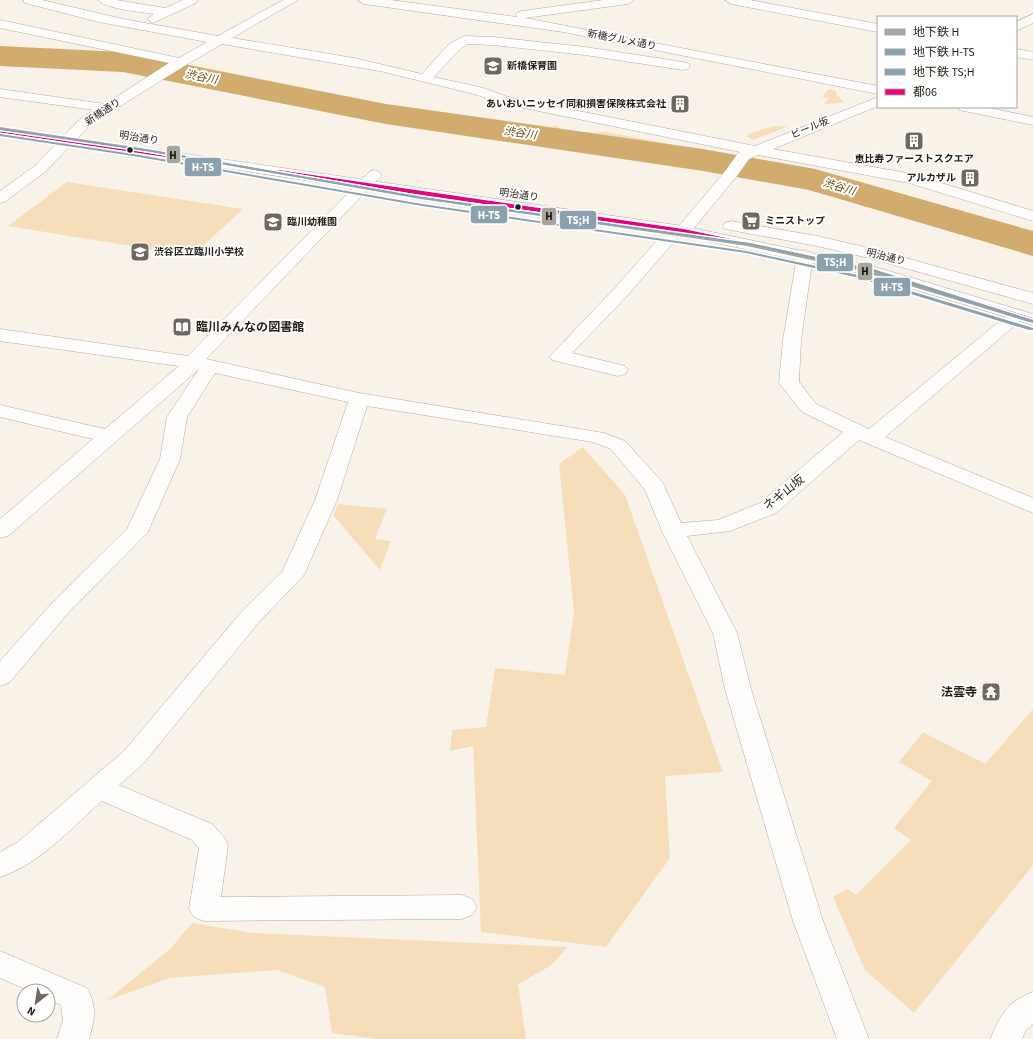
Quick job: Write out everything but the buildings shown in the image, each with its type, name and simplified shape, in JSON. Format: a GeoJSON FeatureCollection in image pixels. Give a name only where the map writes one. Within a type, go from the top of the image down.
{"type":"FeatureCollection","features":[{"type":"Feature","properties":{"kind":"street"},"geometry":{"type":"LineString","coordinates":[[29,0],[140,26],[219,40],[334,57],[426,77],[488,93],[504,100],[748,153],[912,180],[1033,216]]}},
{"type":"Feature","properties":{"kind":"street"},"geometry":{"type":"LineString","coordinates":[[104,0],[117,4],[166,12]]}},
{"type":"Feature","properties":{"kind":"street"},"geometry":{"type":"LineString","coordinates":[[99,45],[192,0]]}},
{"type":"Feature","properties":{"kind":"street"},"geometry":{"type":"LineString","coordinates":[[0,24],[181,62],[292,0]]}},
{"type":"Feature","properties":{"kind":"street","name":"新橋グルメ通り"},"geometry":{"type":"LineString","coordinates":[[364,0],[511,20],[822,84],[877,90]]}},
{"type":"Feature","properties":{"kind":"street"},"geometry":{"type":"LineString","coordinates":[[493,41],[506,32],[511,20],[558,5],[628,0]]}},
{"type":"Feature","properties":{"kind":"street"},"geometry":{"type":"LineString","coordinates":[[731,0],[877,28]]}},
{"type":"Feature","properties":{"kind":"street"},"geometry":{"type":"LineString","coordinates":[[0,20],[79,2]]}},
{"type":"Feature","properties":{"kind":"street"},"geometry":{"type":"LineString","coordinates":[[1017,27],[1033,18]]}},
{"type":"Feature","properties":{"kind":"street"},"geometry":{"type":"LineString","coordinates":[[426,77],[454,47],[464,40],[493,41],[585,51],[695,68]]}},
{"type":"Feature","properties":{"kind":"street"},"geometry":{"type":"LineString","coordinates":[[1017,53],[1033,56]]}},
{"type":"Feature","properties":{"kind":"street","name":"新橋通り"},"geometry":{"type":"LineString","coordinates":[[0,198],[41,168],[79,129],[106,108],[181,62]]}},
{"type":"Feature","properties":{"kind":"street"},"geometry":{"type":"LineString","coordinates":[[0,93],[106,108]]}},
{"type":"Feature","properties":{"kind":"street","name":"ビール坂"},"geometry":{"type":"LineString","coordinates":[[748,153],[877,101]]}},
{"type":"Feature","properties":{"kind":"street"},"geometry":{"type":"LineString","coordinates":[[969,108],[1033,121]]}},
{"type":"Feature","properties":{"kind":"street","name":"明治通り"},"geometry":{"type":"LineString","coordinates":[[0,117],[79,129],[368,180],[683,227],[863,269],[1026,318]]}},
{"type":"Feature","properties":{"kind":"street","name":"明治通り"},"geometry":{"type":"LineString","coordinates":[[0,130],[67,141],[368,180],[683,227],[816,241],[873,254],[1033,299]]}},
{"type":"Feature","properties":{"kind":"street"},"geometry":{"type":"LineString","coordinates":[[618,370],[559,356],[620,293],[668,240],[683,227],[748,153]]}},
{"type":"Feature","properties":{"kind":"street"},"geometry":{"type":"LineString","coordinates":[[0,531],[107,436],[202,364],[368,180]]}},
{"type":"Feature","properties":{"kind":"street"},"geometry":{"type":"LineString","coordinates":[[805,256],[792,340],[790,383],[809,408],[864,434],[1033,506]]}},
{"type":"Feature","properties":{"kind":"street","name":"ネギ山坂"},"geometry":{"type":"LineString","coordinates":[[672,531],[722,526],[768,508],[864,434],[1026,318]]}},
{"type":"Feature","properties":{"kind":"street"},"geometry":{"type":"LineString","coordinates":[[0,335],[202,364],[358,399],[597,437],[618,445],[655,488],[672,531],[725,633],[738,689],[808,921],[853,1039]]}},
{"type":"Feature","properties":{"kind":"street"},"geometry":{"type":"LineString","coordinates":[[0,677],[61,607],[137,532],[170,459],[177,416],[202,364]]}},
{"type":"Feature","properties":{"kind":"street"},"geometry":{"type":"LineString","coordinates":[[0,866],[28,850],[134,757],[251,616],[292,575],[326,500],[358,399]]}},
{"type":"Feature","properties":{"kind":"street"},"geometry":{"type":"LineString","coordinates":[[0,411],[107,436]]}},
{"type":"Feature","properties":{"kind":"street"},"geometry":{"type":"LineString","coordinates":[[99,788],[202,832],[214,845],[204,909],[462,907]]}},
{"type":"Feature","properties":{"kind":"street"},"geometry":{"type":"LineString","coordinates":[[0,964],[76,998],[79,1020],[73,1039]]}},
{"type":"Feature","properties":{"kind":"street"},"geometry":{"type":"LineString","coordinates":[[1006,1039],[1015,1020],[1033,1006]]}},
{"type":"Feature","properties":{"kind":"shaded area"},"geometry":{"type":"Polygon","coordinates":[[[829,89],[836,91],[836,94],[843,101],[842,103],[824,104],[829,98],[822,97],[829,89]]]}},
{"type":"Feature","properties":{"kind":"shaded area"},"geometry":{"type":"Polygon","coordinates":[[[455,117],[549,129],[556,125],[565,130],[572,131],[607,132],[710,152],[455,117]]]}},
{"type":"Feature","properties":{"kind":"shaded area"},"geometry":{"type":"Polygon","coordinates":[[[775,126],[787,127],[753,140],[747,136],[748,134],[775,126]]]}},
{"type":"Feature","properties":{"kind":"shaded area"},"geometry":{"type":"Polygon","coordinates":[[[67,182],[243,209],[192,256],[8,226],[67,182]]]}},
{"type":"Feature","properties":{"kind":"shaded area"},"geometry":{"type":"Polygon","coordinates":[[[583,447],[625,495],[723,772],[665,776],[670,858],[606,947],[481,932],[473,746],[450,751],[452,730],[486,727],[495,668],[565,675],[574,612],[559,464],[583,447]]]}},
{"type":"Feature","properties":{"kind":"shaded area"},"geometry":{"type":"Polygon","coordinates":[[[338,504],[387,509],[375,539],[391,541],[380,570],[333,515],[338,504]]]}},
{"type":"Feature","properties":{"kind":"shaded area"},"geometry":{"type":"Polygon","coordinates":[[[1033,709],[1033,865],[914,1013],[865,970],[833,897],[847,889],[856,895],[911,840],[894,828],[932,781],[899,762],[923,732],[985,764],[1033,709]]]}},
{"type":"Feature","properties":{"kind":"shaded area"},"geometry":{"type":"Polygon","coordinates":[[[192,923],[252,933],[568,947],[550,966],[518,984],[526,1039],[376,1039],[332,1033],[325,987],[277,970],[169,978],[106,1001],[170,949],[192,923]]]}},
{"type":"Feature","properties":{"kind":"waterway","name":"渋谷川"},"geometry":{"type":"LineString","coordinates":[[0,56],[123,62],[386,114],[703,160],[815,180],[1033,244]]}},
{"type":"Feature","properties":{"kind":"metro line","name":"H"},"geometry":{"type":"LineString","coordinates":[[0,128],[134,148],[423,198],[747,245],[858,269],[1033,322]]}},
{"type":"Feature","properties":{"kind":"metro line","name":"TS;H"},"geometry":{"type":"LineString","coordinates":[[0,129],[152,151],[421,198],[750,244],[871,270],[1031,321]]}},
{"type":"Feature","properties":{"kind":"metro line","name":"H-TS"},"geometry":{"type":"LineString","coordinates":[[0,135],[133,155],[422,205],[746,252],[856,276],[1031,329]]}},
{"type":"Feature","properties":{"kind":"transit line","name":"都06"},"geometry":{"type":"LineString","coordinates":[[0,131],[683,231],[863,269],[1033,320]]}},
{"type":"Feature","properties":{"kind":"place","name":"新橋保育園"},"geometry":{"type":"Point","coordinates":[493,66]}},
{"type":"Feature","properties":{"kind":"place","name":"あいおいニッセイ同和損害保険株式会社"},"geometry":{"type":"Point","coordinates":[680,104]}},
{"type":"Feature","properties":{"kind":"place","name":"恵比寿ファーストスクエア"},"geometry":{"type":"Point","coordinates":[914,141]}},
{"type":"Feature","properties":{"kind":"place","name":"アルカザル"},"geometry":{"type":"Point","coordinates":[970,178]}},
{"type":"Feature","properties":{"kind":"place","name":"ミニストップ"},"geometry":{"type":"Point","coordinates":[751,221]}},
{"type":"Feature","properties":{"kind":"place","name":"臨川幼稚園"},"geometry":{"type":"Point","coordinates":[273,222]}},
{"type":"Feature","properties":{"kind":"place","name":"渋谷区立臨川小学校"},"geometry":{"type":"Point","coordinates":[140,252]}},
{"type":"Feature","properties":{"kind":"place","name":"臨川みんなの図書館"},"geometry":{"type":"Point","coordinates":[182,327]}},
{"type":"Feature","properties":{"kind":"place","name":"法雲寺"},"geometry":{"type":"Point","coordinates":[991,692]}}]}
